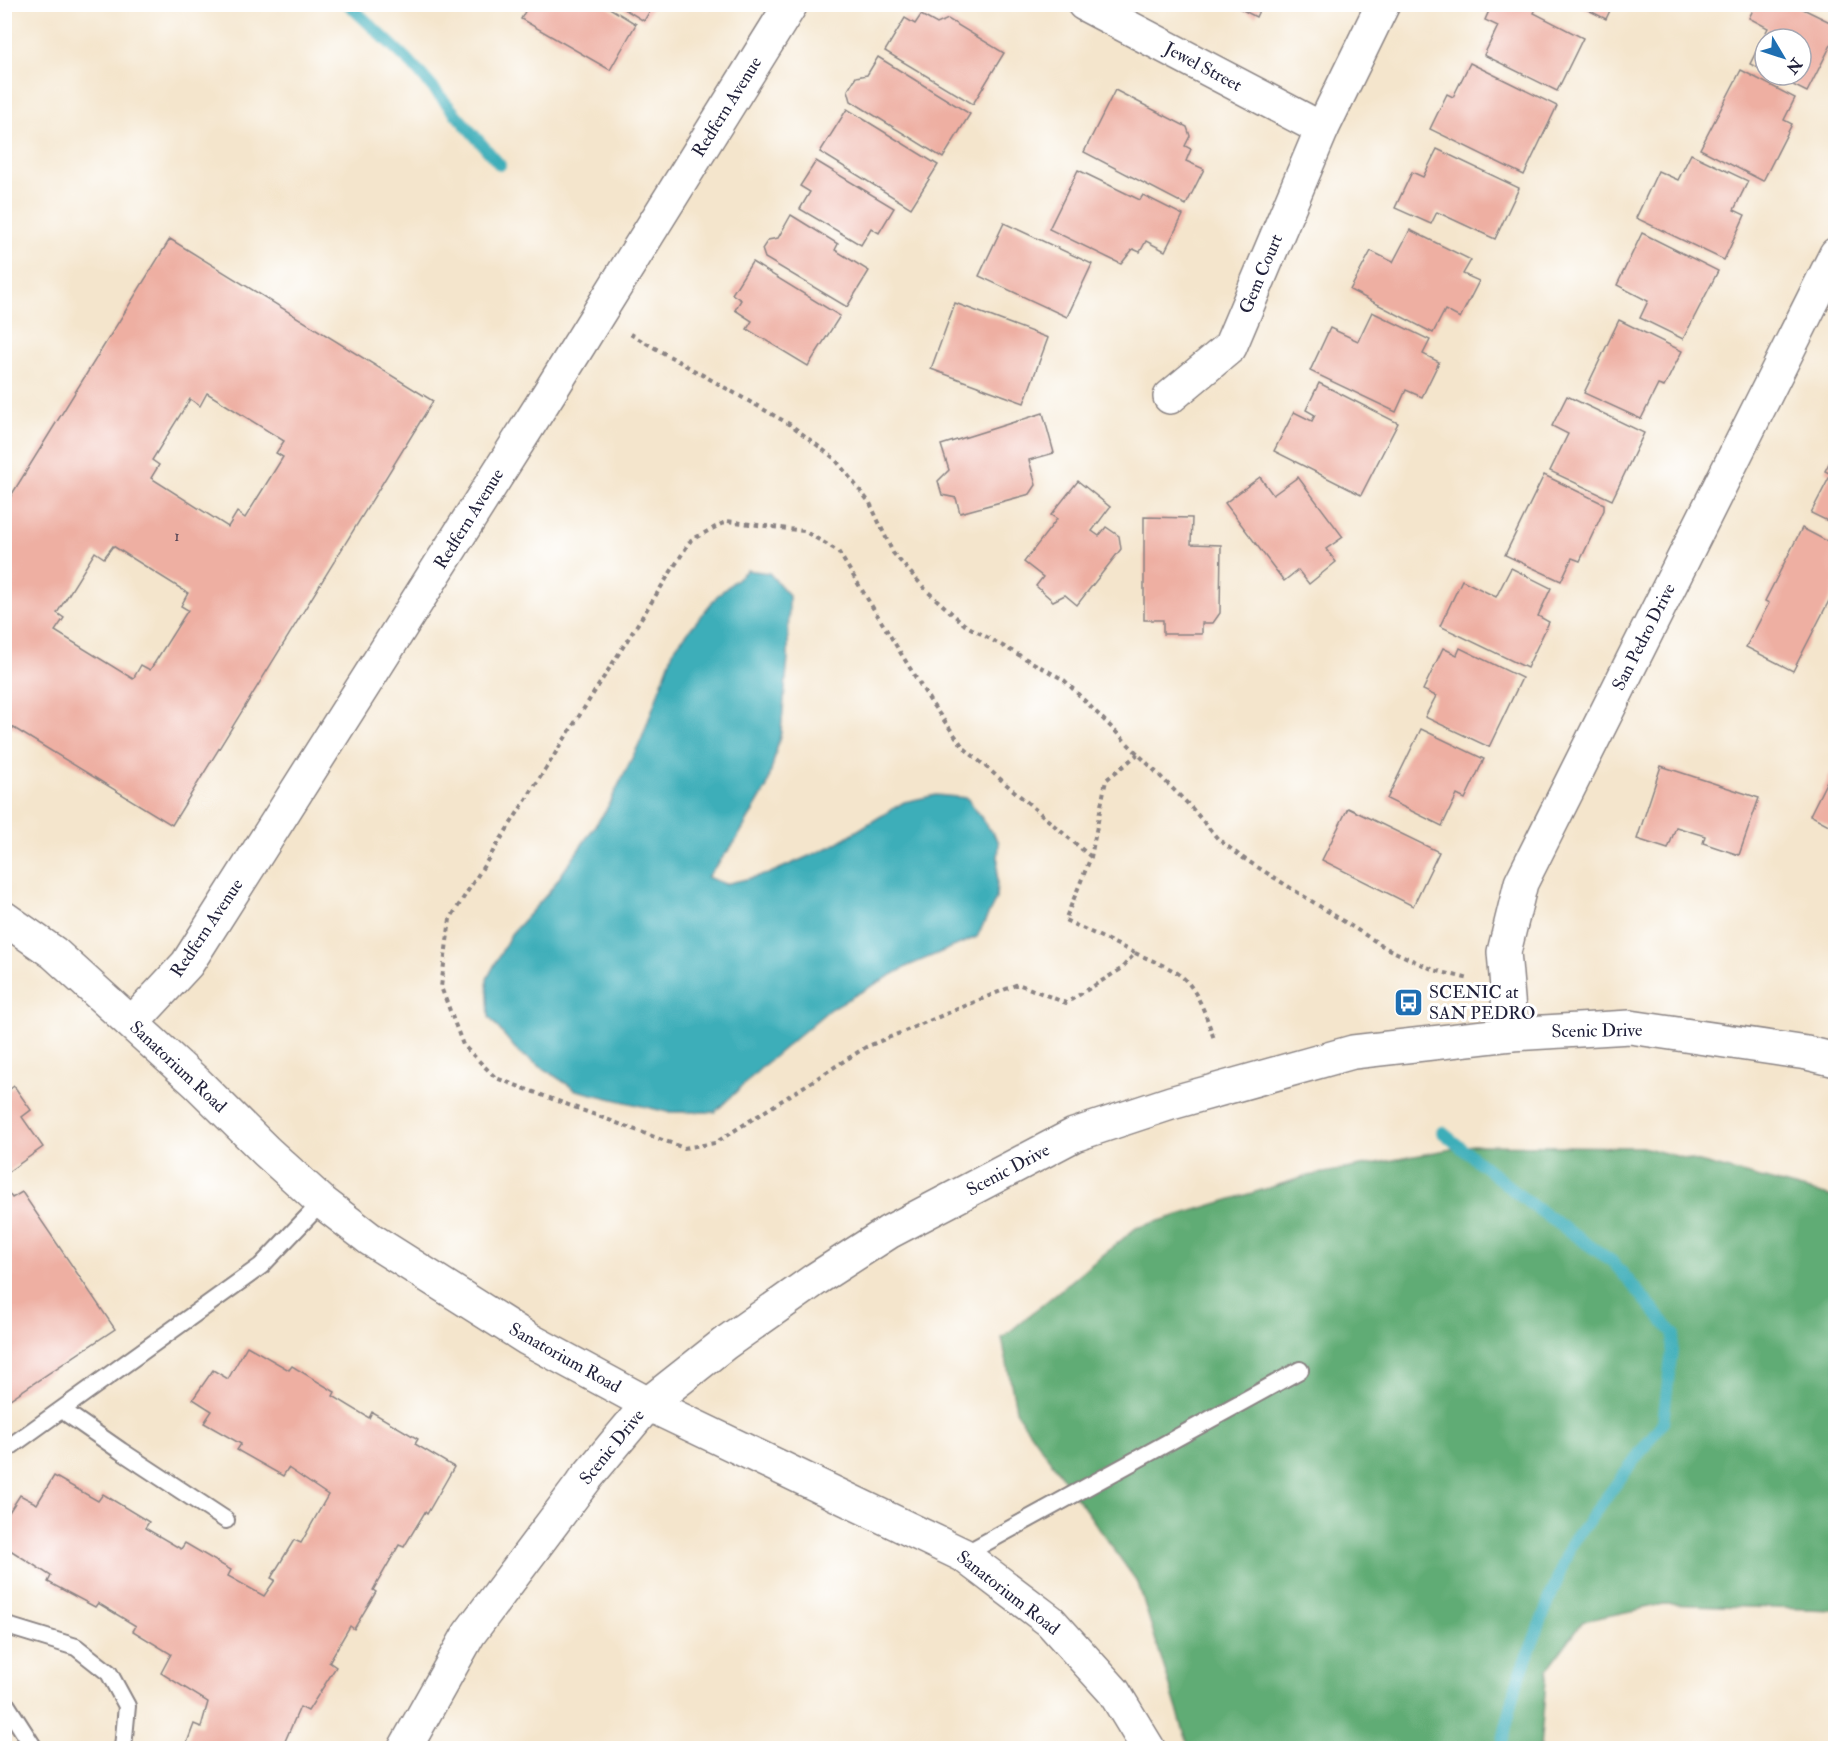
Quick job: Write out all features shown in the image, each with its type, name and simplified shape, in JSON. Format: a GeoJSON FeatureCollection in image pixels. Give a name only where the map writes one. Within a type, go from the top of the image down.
{"type":"FeatureCollection","features":[{"type":"Feature","properties":{"kind":"street","name":"Redfern Avenue"},"geometry":{"type":"LineString","coordinates":[[132,1023],[187,964],[598,315],[791,4]]}},
{"type":"Feature","properties":{"kind":"street","name":"Jewel Street"},"geometry":{"type":"LineString","coordinates":[[1084,4],[1322,129]]}},
{"type":"Feature","properties":{"kind":"street","name":"Gem Court"},"geometry":{"type":"LineString","coordinates":[[1170,398],[1230,347],[1322,129],[1383,4]]}},
{"type":"Feature","properties":{"kind":"street","name":"San Pedro Drive"},"geometry":{"type":"LineString","coordinates":[[1511,1034],[1504,952],[1521,883],[1836,254]]}},
{"type":"Feature","properties":{"kind":"street","name":"Sanatorium Road"},"geometry":{"type":"LineString","coordinates":[[4,918],[54,953],[197,1083],[322,1202],[370,1239],[528,1339],[648,1404],[963,1555],[1050,1621],[1114,1692],[1148,1749]]}},
{"type":"Feature","properties":{"kind":"street","name":"Scenic Drive"},"geometry":{"type":"LineString","coordinates":[[405,1749],[469,1634],[587,1477],[648,1404],[743,1331],[889,1232],[1074,1135],[1171,1103],[1353,1052],[1511,1034],[1630,1027],[1807,1053],[1836,1060]]}},
{"type":"Feature","properties":{"kind":"lane"},"geometry":{"type":"LineString","coordinates":[[4,1451],[261,1266],[322,1202]]}},
{"type":"Feature","properties":{"kind":"lane"},"geometry":{"type":"LineString","coordinates":[[963,1555],[1300,1370]]}},
{"type":"Feature","properties":{"kind":"lane"},"geometry":{"type":"LineString","coordinates":[[62,1410],[226,1520]]}},
{"type":"Feature","properties":{"kind":"lane"},"geometry":{"type":"LineString","coordinates":[[4,1625],[76,1647],[110,1673],[127,1706],[123,1749]]}},
{"type":"Feature","properties":{"kind":"lane"},"geometry":{"type":"LineString","coordinates":[[4,1701],[34,1749]]}},
{"type":"Feature","properties":{"kind":"path"},"geometry":{"type":"LineString","coordinates":[[598,315],[790,425],[835,459],[870,503],[893,553],[927,591],[965,626],[1064,680],[1191,807],[1218,839],[1386,948],[1434,970],[1478,982]]}},
{"type":"Feature","properties":{"kind":"path"},"geometry":{"type":"LineString","coordinates":[[1091,857],[964,748],[932,704],[838,551],[804,531],[727,520],[691,540],[450,919],[441,987],[464,1045],[496,1078],[684,1148],[715,1143],[866,1047],[1018,984],[1066,1003],[1121,969],[1135,953]]}},
{"type":"Feature","properties":{"kind":"path"},"geometry":{"type":"LineString","coordinates":[[1138,754],[1106,780],[1091,857],[1065,920],[1176,972],[1189,985],[1202,1006],[1214,1039]]}},
{"type":"Feature","properties":{"kind":"green space"},"geometry":{"type":"Polygon","coordinates":[[[1473,1145],[1642,1147],[1836,1199],[1835,1610],[1664,1604],[1583,1621],[1547,1670],[1540,1748],[1189,1748],[1138,1583],[1017,1414],[1002,1338],[1136,1228],[1308,1176],[1473,1145]]]}},
{"type":"Feature","properties":{"kind":"water"},"geometry":{"type":"Polygon","coordinates":[[[747,570],[769,573],[789,595],[788,658],[781,732],[767,787],[735,842],[707,877],[725,884],[768,874],[832,846],[904,802],[936,795],[967,798],[999,842],[996,899],[977,937],[908,966],[830,1009],[763,1066],[715,1112],[667,1112],[576,1090],[518,1052],[489,1017],[487,979],[511,934],[550,891],[606,810],[642,738],[674,649],[717,596],[747,570]]]}},
{"type":"Feature","properties":{"kind":"building"},"geometry":{"type":"Polygon","coordinates":[[[529,4],[603,4],[636,24],[610,70],[521,19],[529,4]]]}},
{"type":"Feature","properties":{"kind":"building"},"geometry":{"type":"Polygon","coordinates":[[[616,4],[654,4],[644,21],[616,4]]]}},
{"type":"Feature","properties":{"kind":"building"},"geometry":{"type":"Polygon","coordinates":[[[1231,4],[1262,4],[1256,17],[1231,4]]]}},
{"type":"Feature","properties":{"kind":"building"},"geometry":{"type":"Polygon","coordinates":[[[1492,4],[1538,4],[1534,13],[1583,38],[1557,91],[1484,55],[1498,26],[1485,20],[1492,4]]]}},
{"type":"Feature","properties":{"kind":"building"},"geometry":{"type":"Polygon","coordinates":[[[1576,4],[1613,4],[1606,19],[1576,4]]]}},
{"type":"Feature","properties":{"kind":"building"},"geometry":{"type":"Polygon","coordinates":[[[1756,4],[1793,4],[1836,25],[1836,35],[1813,80],[1813,27],[1766,27],[1749,18],[1756,4]]]}},
{"type":"Feature","properties":{"kind":"building"},"geometry":{"type":"Polygon","coordinates":[[[921,15],[937,24],[948,19],[1004,53],[973,104],[885,51],[905,18],[915,24],[921,15]]]}},
{"type":"Feature","properties":{"kind":"building"},"geometry":{"type":"Polygon","coordinates":[[[878,57],[970,114],[943,158],[851,101],[848,90],[856,77],[867,75],[878,57]]]}},
{"type":"Feature","properties":{"kind":"building"},"geometry":{"type":"Polygon","coordinates":[[[1470,63],[1557,106],[1524,175],[1430,129],[1447,94],[1453,97],[1470,63]]]}},
{"type":"Feature","properties":{"kind":"building"},"geometry":{"type":"Polygon","coordinates":[[[1741,70],[1753,76],[1753,87],[1774,87],[1795,98],[1784,120],[1792,124],[1763,181],[1700,149],[1741,70]]]}},
{"type":"Feature","properties":{"kind":"building"},"geometry":{"type":"Polygon","coordinates":[[[1797,87],[1810,87],[1807,92],[1797,87]]]}},
{"type":"Feature","properties":{"kind":"building"},"geometry":{"type":"Polygon","coordinates":[[[1115,90],[1187,127],[1190,136],[1185,146],[1191,149],[1186,161],[1204,169],[1186,205],[1084,152],[1115,90]]]}},
{"type":"Feature","properties":{"kind":"building"},"geometry":{"type":"Polygon","coordinates":[[[847,109],[938,165],[911,208],[820,152],[847,109]]]}},
{"type":"Feature","properties":{"kind":"building"},"geometry":{"type":"Polygon","coordinates":[[[1437,149],[1519,188],[1495,239],[1437,212],[1431,224],[1395,208],[1412,172],[1423,177],[1437,149]]]}},
{"type":"Feature","properties":{"kind":"building"},"geometry":{"type":"Polygon","coordinates":[[[1691,154],[1748,181],[1734,210],[1745,215],[1724,260],[1636,218],[1658,171],[1678,180],[1691,154]]]}},
{"type":"Feature","properties":{"kind":"building"},"geometry":{"type":"Polygon","coordinates":[[[816,161],[894,208],[879,233],[871,228],[861,245],[800,209],[810,192],[800,186],[816,161]]]}},
{"type":"Feature","properties":{"kind":"building"},"geometry":{"type":"Polygon","coordinates":[[[1078,170],[1140,200],[1143,195],[1183,215],[1165,251],[1146,241],[1140,252],[1133,249],[1121,264],[1049,229],[1078,170]]]}},
{"type":"Feature","properties":{"kind":"building"},"geometry":{"type":"Polygon","coordinates":[[[791,215],[838,244],[835,250],[869,271],[847,307],[765,258],[762,249],[768,240],[778,238],[791,215]]]}},
{"type":"Feature","properties":{"kind":"building"},"geometry":{"type":"Polygon","coordinates":[[[1004,223],[1092,264],[1067,317],[979,276],[1004,223]]]}},
{"type":"Feature","properties":{"kind":"building"},"geometry":{"type":"Polygon","coordinates":[[[1410,230],[1471,260],[1463,274],[1479,281],[1460,318],[1445,310],[1433,333],[1350,290],[1371,251],[1393,262],[1410,230]]]}},
{"type":"Feature","properties":{"kind":"building"},"geometry":{"type":"Polygon","coordinates":[[[1642,233],[1718,271],[1683,339],[1640,318],[1648,301],[1617,285],[1642,233]]]}},
{"type":"Feature","properties":{"kind":"building"},"geometry":{"type":"Polygon","coordinates":[[[170,239],[433,401],[172,825],[4,722],[4,507],[170,239]],[[207,393],[200,406],[190,399],[152,460],[159,465],[151,478],[228,527],[237,512],[245,518],[283,457],[276,453],[284,441],[207,393]],[[113,546],[104,558],[95,552],[57,613],[64,618],[55,631],[133,679],[141,665],[150,670],[188,610],[181,606],[188,593],[113,546]]]}},
{"type":"Feature","properties":{"kind":"building"},"geometry":{"type":"Polygon","coordinates":[[[752,262],[840,316],[808,366],[747,329],[752,321],[735,310],[741,300],[732,294],[752,262]]]}},
{"type":"Feature","properties":{"kind":"building"},"geometry":{"type":"Polygon","coordinates":[[[955,303],[1048,338],[1024,403],[931,369],[955,303]]]}},
{"type":"Feature","properties":{"kind":"building"},"geometry":{"type":"Polygon","coordinates":[[[1372,312],[1430,340],[1423,354],[1439,362],[1422,397],[1406,390],[1396,412],[1310,371],[1330,328],[1358,341],[1372,312]]]}},
{"type":"Feature","properties":{"kind":"building"},"geometry":{"type":"Polygon","coordinates":[[[1619,320],[1682,351],[1664,387],[1658,385],[1641,419],[1584,393],[1619,320]]]}},
{"type":"Feature","properties":{"kind":"building"},"geometry":{"type":"Polygon","coordinates":[[[1319,383],[1398,423],[1361,495],[1274,451],[1294,412],[1312,421],[1315,415],[1306,410],[1319,383]]]}},
{"type":"Feature","properties":{"kind":"building"},"geometry":{"type":"Polygon","coordinates":[[[1567,396],[1644,433],[1612,500],[1550,471],[1568,434],[1552,426],[1567,396]]]}},
{"type":"Feature","properties":{"kind":"building"},"geometry":{"type":"Polygon","coordinates":[[[1043,413],[1054,453],[1029,460],[1036,485],[1030,494],[960,513],[956,498],[942,495],[938,481],[949,470],[941,445],[1043,413]]]}},
{"type":"Feature","properties":{"kind":"building"},"geometry":{"type":"Polygon","coordinates":[[[1836,450],[1836,525],[1811,513],[1831,474],[1825,471],[1836,450]]]}},
{"type":"Feature","properties":{"kind":"building"},"geometry":{"type":"Polygon","coordinates":[[[1544,475],[1604,504],[1604,510],[1580,561],[1572,558],[1561,581],[1505,555],[1544,475]]]}},
{"type":"Feature","properties":{"kind":"building"},"geometry":{"type":"Polygon","coordinates":[[[1260,477],[1273,495],[1298,477],[1343,537],[1326,549],[1336,562],[1309,584],[1298,570],[1284,581],[1225,503],[1260,477]]]}},
{"type":"Feature","properties":{"kind":"building"},"geometry":{"type":"Polygon","coordinates":[[[1078,481],[1110,507],[1092,531],[1099,536],[1106,527],[1119,536],[1121,549],[1077,605],[1065,595],[1053,601],[1036,586],[1043,577],[1024,562],[1057,519],[1051,515],[1078,481]]]}},
{"type":"Feature","properties":{"kind":"building"},"geometry":{"type":"Polygon","coordinates":[[[1144,517],[1192,518],[1191,544],[1221,545],[1220,613],[1213,623],[1202,623],[1202,634],[1163,634],[1163,620],[1144,620],[1144,517]]]}},
{"type":"Feature","properties":{"kind":"building"},"geometry":{"type":"Polygon","coordinates":[[[1802,528],[1836,546],[1836,587],[1793,671],[1746,647],[1769,603],[1765,601],[1802,528]]]}},
{"type":"Feature","properties":{"kind":"building"},"geometry":{"type":"Polygon","coordinates":[[[1511,568],[1551,588],[1538,616],[1549,622],[1527,668],[1440,626],[1462,580],[1496,597],[1511,568]]]}},
{"type":"Feature","properties":{"kind":"building"},"geometry":{"type":"Polygon","coordinates":[[[1443,648],[1457,655],[1460,648],[1522,678],[1489,747],[1425,717],[1436,696],[1423,690],[1443,648]]]}},
{"type":"Feature","properties":{"kind":"building"},"geometry":{"type":"Polygon","coordinates":[[[1421,729],[1484,759],[1465,799],[1457,795],[1442,826],[1387,799],[1421,729]]]}},
{"type":"Feature","properties":{"kind":"building"},"geometry":{"type":"Polygon","coordinates":[[[1661,766],[1759,798],[1739,855],[1703,843],[1705,836],[1676,827],[1668,849],[1637,839],[1661,766]]]}},
{"type":"Feature","properties":{"kind":"building"},"geometry":{"type":"Polygon","coordinates":[[[1833,769],[1836,770],[1836,829],[1810,815],[1833,769]]]}},
{"type":"Feature","properties":{"kind":"building"},"geometry":{"type":"Polygon","coordinates":[[[1348,808],[1439,852],[1413,906],[1322,860],[1348,808]]]}},
{"type":"Feature","properties":{"kind":"building"},"geometry":{"type":"Polygon","coordinates":[[[14,1086],[31,1110],[22,1117],[43,1147],[5,1174],[5,1093],[14,1086]]]}},
{"type":"Feature","properties":{"kind":"building"},"geometry":{"type":"Polygon","coordinates":[[[4,1187],[12,1198],[22,1192],[115,1329],[4,1403],[4,1187]]]}},
{"type":"Feature","properties":{"kind":"building"},"geometry":{"type":"Polygon","coordinates":[[[247,1346],[289,1370],[292,1366],[335,1392],[333,1396],[369,1418],[372,1412],[418,1439],[415,1444],[454,1467],[427,1514],[425,1512],[404,1547],[399,1545],[373,1590],[376,1592],[354,1629],[350,1626],[329,1662],[336,1667],[308,1711],[300,1707],[282,1748],[185,1748],[194,1724],[201,1727],[208,1702],[161,1673],[171,1654],[133,1631],[136,1626],[98,1603],[95,1607],[48,1582],[51,1576],[4,1546],[4,1520],[20,1495],[37,1504],[54,1476],[98,1501],[103,1494],[149,1522],[145,1528],[181,1549],[185,1543],[231,1570],[228,1576],[264,1596],[275,1580],[271,1578],[294,1540],[301,1543],[328,1495],[288,1468],[283,1476],[237,1450],[241,1444],[204,1423],[212,1411],[193,1399],[213,1370],[228,1379],[247,1346]]]}},
{"type":"Feature","properties":{"kind":"waterway"},"geometry":{"type":"LineString","coordinates":[[348,4],[413,65],[500,165]]}},
{"type":"Feature","properties":{"kind":"waterway"},"geometry":{"type":"LineString","coordinates":[[1442,1132],[1529,1203],[1613,1262],[1674,1334],[1663,1422],[1571,1544],[1517,1683],[1501,1748]]}},
{"type":"Feature","properties":{"kind":"place","name":"SCENIC at SAN PEDRO"},"geometry":{"type":"Point","coordinates":[1408,1002]}}]}
